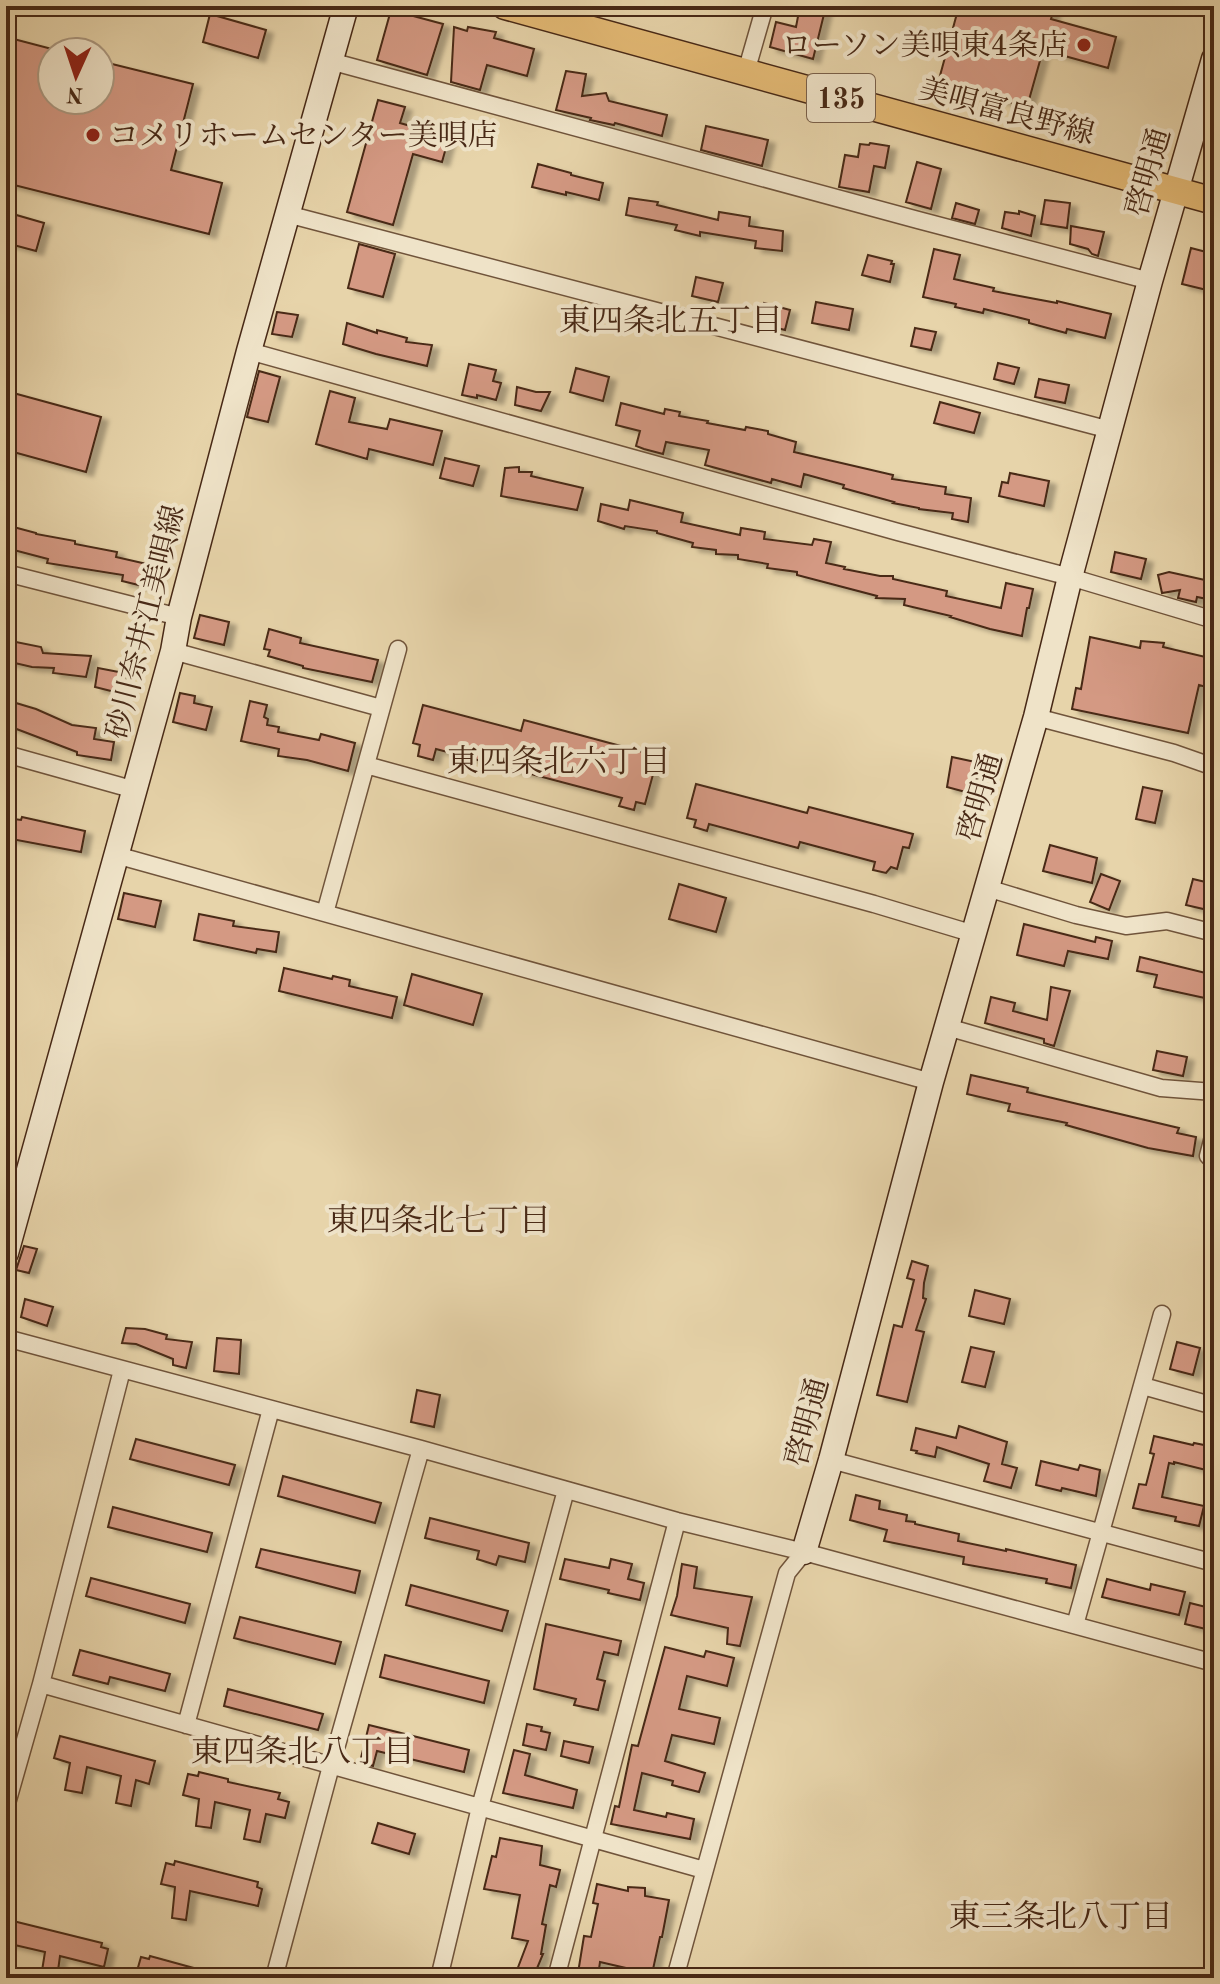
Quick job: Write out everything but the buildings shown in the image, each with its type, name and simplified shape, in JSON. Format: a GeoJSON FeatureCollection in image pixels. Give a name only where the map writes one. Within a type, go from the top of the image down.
{"type":"FeatureCollection","features":[{"type":"Feature","properties":{"kind":"main road","name":"美唄富良野線"},"geometry":{"type":"LineString","coordinates":[[505,6],[1214,201]]}},
{"type":"Feature","properties":{"kind":"street","name":"砂川奈井江美唄線"},"geometry":{"type":"LineString","coordinates":[[6,1253],[173,651],[179,617],[249,351],[346,6]]}},
{"type":"Feature","properties":{"kind":"street"},"geometry":{"type":"LineString","coordinates":[[746,72],[765,6]]}},
{"type":"Feature","properties":{"kind":"street","name":"啓明通"},"geometry":{"type":"LineString","coordinates":[[804,1552],[931,1082],[1036,717],[1070,577],[1150,281],[1214,59]]}},
{"type":"Feature","properties":{"kind":"street"},"geometry":{"type":"LineString","coordinates":[[330,61],[1150,281]]}},
{"type":"Feature","properties":{"kind":"street"},"geometry":{"type":"LineString","coordinates":[[287,214],[1110,430]]}},
{"type":"Feature","properties":{"kind":"street"},"geometry":{"type":"LineString","coordinates":[[249,351],[1070,577],[1214,620]]}},
{"type":"Feature","properties":{"kind":"street"},"geometry":{"type":"LineString","coordinates":[[6,573],[179,617]]}},
{"type":"Feature","properties":{"kind":"street"},"geometry":{"type":"LineString","coordinates":[[325,913],[398,649]]}},
{"type":"Feature","properties":{"kind":"street"},"geometry":{"type":"LineString","coordinates":[[173,651],[381,708]]}},
{"type":"Feature","properties":{"kind":"street"},"geometry":{"type":"LineString","coordinates":[[1036,717],[1174,753],[1214,767]]}},
{"type":"Feature","properties":{"kind":"street"},"geometry":{"type":"LineString","coordinates":[[6,754],[135,790]]}},
{"type":"Feature","properties":{"kind":"street"},"geometry":{"type":"LineString","coordinates":[[366,765],[974,934]]}},
{"type":"Feature","properties":{"kind":"street"},"geometry":{"type":"LineString","coordinates":[[116,855],[931,1082]]}},
{"type":"Feature","properties":{"kind":"street"},"geometry":{"type":"LineString","coordinates":[[987,888],[1076,915],[1126,926],[1167,921],[1214,933]]}},
{"type":"Feature","properties":{"kind":"street"},"geometry":{"type":"LineString","coordinates":[[947,1027],[1161,1088],[1214,1092]]}},
{"type":"Feature","properties":{"kind":"street"},"geometry":{"type":"LineString","coordinates":[[1208,1156],[1214,1133]]}},
{"type":"Feature","properties":{"kind":"street"},"geometry":{"type":"LineString","coordinates":[[1075,1625],[1162,1314]]}},
{"type":"Feature","properties":{"kind":"street"},"geometry":{"type":"LineString","coordinates":[[6,1338],[1214,1663]]}},
{"type":"Feature","properties":{"kind":"street"},"geometry":{"type":"LineString","coordinates":[[6,1807],[122,1370]]}},
{"type":"Feature","properties":{"kind":"street"},"geometry":{"type":"LineString","coordinates":[[1143,1386],[1214,1406]]}},
{"type":"Feature","properties":{"kind":"street"},"geometry":{"type":"LineString","coordinates":[[186,1725],[271,1409]]}},
{"type":"Feature","properties":{"kind":"street"},"geometry":{"type":"LineString","coordinates":[[274,1978],[421,1449]]}},
{"type":"Feature","properties":{"kind":"street"},"geometry":{"type":"LineString","coordinates":[[831,1460],[1214,1563]]}},
{"type":"Feature","properties":{"kind":"street"},"geometry":{"type":"LineString","coordinates":[[439,1978],[480,1807],[566,1490]]}},
{"type":"Feature","properties":{"kind":"street"},"geometry":{"type":"LineString","coordinates":[[556,1978],[677,1521]]}},
{"type":"Feature","properties":{"kind":"street"},"geometry":{"type":"LineString","coordinates":[[675,1978],[787,1573],[804,1552]]}},
{"type":"Feature","properties":{"kind":"street"},"geometry":{"type":"LineString","coordinates":[[41,1684],[704,1870]]}},
{"type":"Feature","properties":{"kind":"place","name":"ローソン美唄東4条店"},"geometry":{"type":"Point","coordinates":[1084,45]}},
{"type":"Feature","properties":{"kind":"place","name":"コメリホームセンター美唄店"},"geometry":{"type":"Point","coordinates":[93,135]}},
{"type":"Feature","properties":{"kind":"district","name":"東四条北五丁目"},"geometry":{"type":"Point","coordinates":[671,320]}},
{"type":"Feature","properties":{"kind":"district","name":"東四条北六丁目"},"geometry":{"type":"Point","coordinates":[559,761]}},
{"type":"Feature","properties":{"kind":"district","name":"東四条北七丁目"},"geometry":{"type":"Point","coordinates":[439,1220]}},
{"type":"Feature","properties":{"kind":"district","name":"東四条北八丁目"},"geometry":{"type":"Point","coordinates":[303,1751]}},
{"type":"Feature","properties":{"kind":"district","name":"東三条北八丁目"},"geometry":{"type":"Point","coordinates":[1061,1916]}}]}
